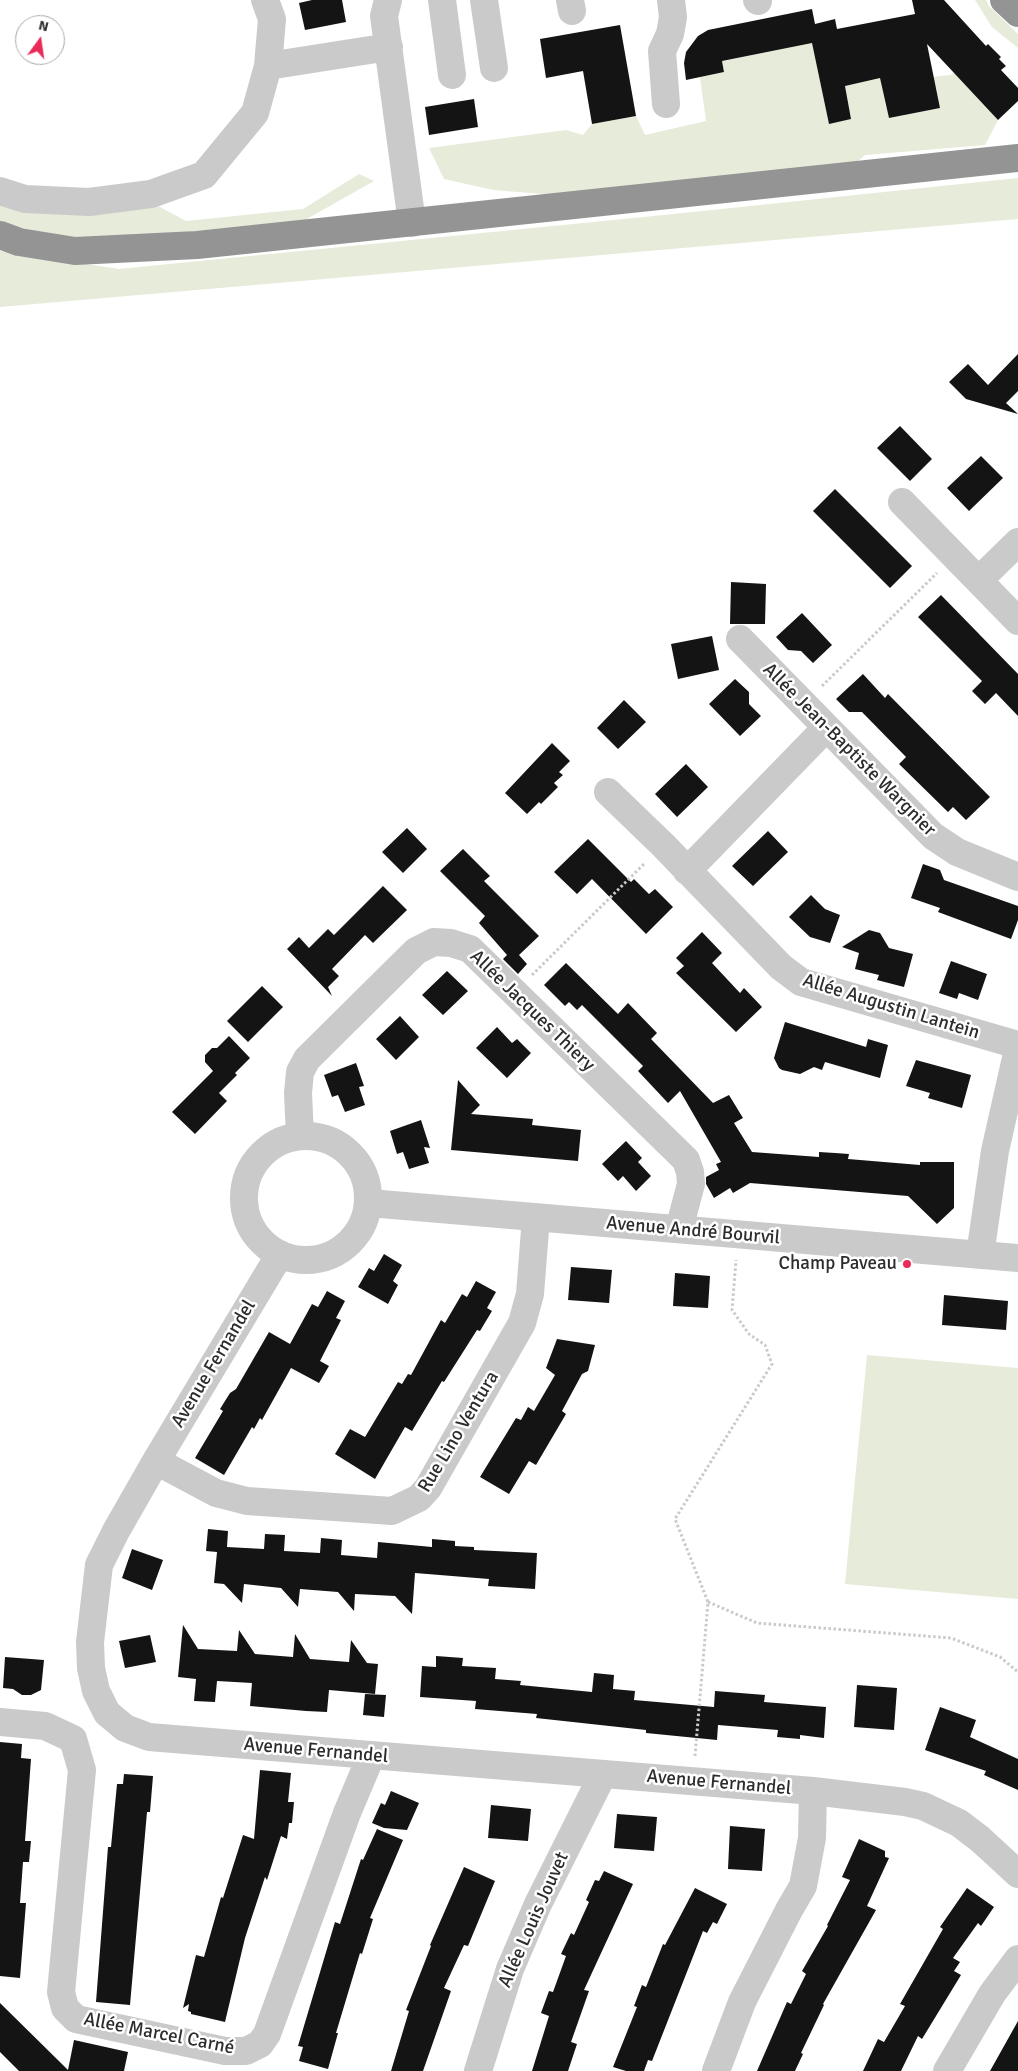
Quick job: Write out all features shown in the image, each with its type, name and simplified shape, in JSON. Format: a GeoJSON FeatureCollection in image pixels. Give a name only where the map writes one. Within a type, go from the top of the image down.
{"type":"FeatureCollection","features":[{"type":"Feature","properties":{"kind":"highway"},"geometry":{"type":"LineString","coordinates":[[1004,0],[1018,14]]}},
{"type":"Feature","properties":{"kind":"highway"},"geometry":{"type":"LineString","coordinates":[[0,235],[19,242],[75,251],[197,245],[1018,158]]}},
{"type":"Feature","properties":{"kind":"street"},"geometry":{"type":"LineString","coordinates":[[0,191],[25,199],[89,202],[151,194],[204,174],[255,113],[268,66],[272,19],[265,0]]}},
{"type":"Feature","properties":{"kind":"street"},"geometry":{"type":"LineString","coordinates":[[388,0],[384,16],[412,222]]}},
{"type":"Feature","properties":{"kind":"street"},"geometry":{"type":"LineString","coordinates":[[442,0],[452,75]]}},
{"type":"Feature","properties":{"kind":"street"},"geometry":{"type":"LineString","coordinates":[[484,0],[494,68]]}},
{"type":"Feature","properties":{"kind":"street"},"geometry":{"type":"LineString","coordinates":[[666,104],[662,52],[670,34],[673,17],[671,0]]}},
{"type":"Feature","properties":{"kind":"street"},"geometry":{"type":"LineString","coordinates":[[268,66],[389,47]]}},
{"type":"Feature","properties":{"kind":"street"},"geometry":{"type":"LineString","coordinates":[[902,502],[1018,621]]}},
{"type":"Feature","properties":{"kind":"street"},"geometry":{"type":"LineString","coordinates":[[979,580],[1018,542]]}},
{"type":"Feature","properties":{"kind":"street","name":"Allée Jean-Baptiste Wargnier"},"geometry":{"type":"LineString","coordinates":[[740,639],[933,836],[957,852],[1018,877]]}},
{"type":"Feature","properties":{"kind":"street"},"geometry":{"type":"LineString","coordinates":[[688,871],[826,728]]}},
{"type":"Feature","properties":{"kind":"street","name":"Allée Augustin Lantein"},"geometry":{"type":"LineString","coordinates":[[608,792],[663,845],[781,967],[801,982],[1018,1045]]}},
{"type":"Feature","properties":{"kind":"street","name":"Allée Jacques Thiery"},"geometry":{"type":"LineString","coordinates":[[300,1136],[298,1093],[300,1072],[307,1059],[416,951],[434,942],[451,943],[470,949],[686,1160],[691,1184],[679,1229]]}},
{"type":"Feature","properties":{"kind":"street"},"geometry":{"type":"LineString","coordinates":[[980,1255],[995,1151],[1018,1049]]}},
{"type":"Feature","properties":{"kind":"street"},"geometry":{"type":"LineString","coordinates":[[300,1136],[322,1137],[341,1146],[357,1161],[366,1181],[369,1203],[362,1226],[347,1244],[326,1257],[303,1260],[280,1254],[260,1239],[248,1219],[244,1195],[249,1173],[261,1155],[279,1142],[300,1136]]}},
{"type":"Feature","properties":{"kind":"street","name":"Avenue André Bourvil"},"geometry":{"type":"LineString","coordinates":[[369,1203],[1018,1258]]}},
{"type":"Feature","properties":{"kind":"street","name":"Rue Lino Ventura"},"geometry":{"type":"LineString","coordinates":[[156,1461],[216,1493],[248,1501],[392,1510],[408,1505],[419,1498],[428,1488],[522,1323],[530,1294],[536,1217]]}},
{"type":"Feature","properties":{"kind":"street","name":"Avenue Fernandel"},"geometry":{"type":"LineString","coordinates":[[280,1254],[156,1461],[99,1565],[90,1642],[91,1668],[96,1691],[108,1713],[124,1728],[149,1737],[813,1791],[878,1798],[923,1806],[959,1824],[980,1839],[1018,1874]]}},
{"type":"Feature","properties":{"kind":"street"},"geometry":{"type":"LineString","coordinates":[[0,1722],[45,1726],[73,1739],[108,1713]]}},
{"type":"Feature","properties":{"kind":"street","name":"Allée Marcel Carné"},"geometry":{"type":"LineString","coordinates":[[73,1739],[82,1770],[62,1992],[65,2008],[76,2018],[225,2051],[246,2051],[260,2044],[267,2034],[347,1813],[371,1756]]}},
{"type":"Feature","properties":{"kind":"street","name":"Allée Louis Jouvet"},"geometry":{"type":"LineString","coordinates":[[478,2071],[493,2019],[517,1953],[538,1904],[603,1774]]}},
{"type":"Feature","properties":{"kind":"street"},"geometry":{"type":"LineString","coordinates":[[716,2071],[742,2002],[803,1886],[812,1838],[813,1791]]}},
{"type":"Feature","properties":{"kind":"street"},"geometry":{"type":"LineString","coordinates":[[947,2071],[992,1994],[1018,1958]]}},
{"type":"Feature","properties":{"kind":"path"},"geometry":{"type":"LineString","coordinates":[[803,704],[954,556]]}},
{"type":"Feature","properties":{"kind":"path"},"geometry":{"type":"LineString","coordinates":[[514,992],[663,845]]}},
{"type":"Feature","properties":{"kind":"path"},"geometry":{"type":"LineString","coordinates":[[693,1781],[708,1602],[675,1519],[772,1364],[765,1345],[749,1334],[732,1310],[738,1234]]}},
{"type":"Feature","properties":{"kind":"path"},"geometry":{"type":"LineString","coordinates":[[708,1602],[757,1623],[951,1638],[1000,1658],[1018,1672]]}},
{"type":"Feature","properties":{"kind":"green space"},"geometry":{"type":"Polygon","coordinates":[[[975,0],[986,0],[989,6],[1018,34],[1018,48],[992,27],[975,0]]]}},
{"type":"Feature","properties":{"kind":"green space"},"geometry":{"type":"Polygon","coordinates":[[[812,43],[829,123],[851,119],[845,86],[875,54],[889,118],[940,108],[936,87],[916,91],[914,79],[950,75],[960,70],[998,120],[985,145],[865,155],[849,169],[556,195],[493,190],[444,179],[429,148],[566,130],[583,135],[592,124],[636,116],[645,135],[706,121],[700,77],[724,72],[722,61],[812,43]]]}},
{"type":"Feature","properties":{"kind":"green space"},"geometry":{"type":"Polygon","coordinates":[[[359,174],[374,181],[305,220],[115,239],[48,237],[0,225],[0,202],[158,206],[186,221],[303,209],[359,174]]]}},
{"type":"Feature","properties":{"kind":"green space"},"geometry":{"type":"Polygon","coordinates":[[[1018,178],[1018,219],[0,307],[0,251],[119,269],[1018,178]]]}},
{"type":"Feature","properties":{"kind":"green space"},"geometry":{"type":"Polygon","coordinates":[[[867,1355],[1018,1368],[1018,1599],[845,1584],[867,1355]]]}},
{"type":"Feature","properties":{"kind":"building"},"geometry":{"type":"Polygon","coordinates":[[[312,0],[342,0],[346,22],[305,30],[299,3],[312,0]]]}},
{"type":"Feature","properties":{"kind":"building"},"geometry":{"type":"Polygon","coordinates":[[[912,0],[944,0],[986,46],[988,44],[1001,57],[999,59],[1006,66],[1001,70],[1018,88],[1018,101],[998,120],[927,44],[940,108],[889,118],[880,78],[845,86],[851,119],[829,124],[812,43],[722,61],[724,72],[686,80],[684,63],[686,52],[698,36],[708,30],[812,9],[815,24],[835,19],[837,29],[915,14],[912,0]]]}},
{"type":"Feature","properties":{"kind":"building"},"geometry":{"type":"Polygon","coordinates":[[[620,25],[636,116],[592,124],[583,71],[546,78],[540,39],[620,25]]]}},
{"type":"Feature","properties":{"kind":"building"},"geometry":{"type":"Polygon","coordinates":[[[474,99],[478,127],[429,135],[425,107],[474,99]]]}},
{"type":"Feature","properties":{"kind":"building"},"geometry":{"type":"Polygon","coordinates":[[[1018,354],[1018,391],[1006,403],[1018,414],[966,399],[949,382],[968,364],[988,385],[1018,354]]]}},
{"type":"Feature","properties":{"kind":"building"},"geometry":{"type":"Polygon","coordinates":[[[900,426],[932,459],[910,481],[877,448],[900,426]]]}},
{"type":"Feature","properties":{"kind":"building"},"geometry":{"type":"Polygon","coordinates":[[[981,456],[1003,478],[969,511],[947,488],[981,456]]]}},
{"type":"Feature","properties":{"kind":"building"},"geometry":{"type":"Polygon","coordinates":[[[835,489],[912,566],[890,588],[813,511],[835,489]]]}},
{"type":"Feature","properties":{"kind":"building"},"geometry":{"type":"Polygon","coordinates":[[[731,582],[766,584],[765,624],[730,624],[731,582]]]}},
{"type":"Feature","properties":{"kind":"building"},"geometry":{"type":"Polygon","coordinates":[[[941,595],[1018,674],[1018,716],[996,693],[985,704],[972,691],[982,681],[918,617],[941,595]]]}},
{"type":"Feature","properties":{"kind":"building"},"geometry":{"type":"Polygon","coordinates":[[[802,613],[832,645],[813,663],[801,651],[788,650],[776,637],[802,613]]]}},
{"type":"Feature","properties":{"kind":"building"},"geometry":{"type":"Polygon","coordinates":[[[712,636],[719,670],[678,679],[671,644],[712,636]]]}},
{"type":"Feature","properties":{"kind":"building"},"geometry":{"type":"Polygon","coordinates":[[[863,674],[885,698],[888,694],[990,797],[966,820],[953,807],[948,812],[899,764],[906,757],[862,712],[849,712],[836,699],[863,674]]]}},
{"type":"Feature","properties":{"kind":"building"},"geometry":{"type":"Polygon","coordinates":[[[735,679],[749,692],[749,704],[761,716],[740,736],[709,704],[735,679]]]}},
{"type":"Feature","properties":{"kind":"building"},"geometry":{"type":"Polygon","coordinates":[[[624,700],[646,722],[618,749],[597,728],[624,700]]]}},
{"type":"Feature","properties":{"kind":"building"},"geometry":{"type":"Polygon","coordinates":[[[552,743],[570,761],[559,772],[563,775],[554,783],[558,787],[541,804],[539,802],[527,814],[505,793],[552,743]]]}},
{"type":"Feature","properties":{"kind":"building"},"geometry":{"type":"Polygon","coordinates":[[[686,764],[708,787],[677,817],[655,794],[686,764]]]}},
{"type":"Feature","properties":{"kind":"building"},"geometry":{"type":"Polygon","coordinates":[[[407,828],[427,849],[403,873],[382,852],[407,828]]]}},
{"type":"Feature","properties":{"kind":"building"},"geometry":{"type":"Polygon","coordinates":[[[768,831],[788,852],[753,886],[732,866],[768,831]]]}},
{"type":"Feature","properties":{"kind":"building"},"geometry":{"type":"Polygon","coordinates":[[[588,839],[631,882],[634,879],[649,894],[655,889],[673,907],[646,934],[592,879],[577,894],[554,872],[588,839]]]}},
{"type":"Feature","properties":{"kind":"building"},"geometry":{"type":"Polygon","coordinates":[[[463,849],[490,876],[484,881],[539,936],[519,955],[527,964],[518,974],[503,959],[507,955],[479,923],[485,916],[440,871],[463,849]]]}},
{"type":"Feature","properties":{"kind":"building"},"geometry":{"type":"Polygon","coordinates":[[[923,864],[940,870],[944,880],[1018,906],[1018,920],[1011,939],[938,912],[940,908],[911,898],[923,864]]]}},
{"type":"Feature","properties":{"kind":"building"},"geometry":{"type":"Polygon","coordinates":[[[383,886],[407,910],[373,943],[365,935],[332,969],[339,976],[328,987],[332,996],[287,949],[299,937],[309,948],[328,929],[334,935],[383,886]]]}},
{"type":"Feature","properties":{"kind":"building"},"geometry":{"type":"Polygon","coordinates":[[[811,895],[825,909],[840,915],[830,943],[810,937],[789,917],[811,895]]]}},
{"type":"Feature","properties":{"kind":"building"},"geometry":{"type":"Polygon","coordinates":[[[869,930],[880,933],[889,948],[913,954],[904,987],[877,980],[879,975],[855,969],[859,953],[842,947],[869,930]]]}},
{"type":"Feature","properties":{"kind":"building"},"geometry":{"type":"Polygon","coordinates":[[[702,932],[722,953],[712,963],[740,993],[744,988],[762,1007],[736,1032],[676,973],[684,966],[676,958],[702,932]]]}},
{"type":"Feature","properties":{"kind":"building"},"geometry":{"type":"Polygon","coordinates":[[[951,961],[987,974],[978,1000],[959,993],[957,999],[939,993],[951,961]]]}},
{"type":"Feature","properties":{"kind":"building"},"geometry":{"type":"Polygon","coordinates":[[[566,963],[618,1014],[628,1003],[657,1033],[651,1039],[713,1103],[729,1095],[743,1118],[734,1123],[752,1152],[819,1157],[819,1152],[849,1154],[848,1159],[920,1165],[920,1162],[954,1162],[954,1208],[937,1224],[908,1196],[750,1183],[733,1193],[730,1188],[714,1198],[706,1184],[706,1177],[719,1170],[716,1164],[721,1162],[680,1091],[668,1103],[638,1071],[643,1066],[582,1005],[577,1010],[569,1002],[565,1006],[544,985],[566,963]]]}},
{"type":"Feature","properties":{"kind":"building"},"geometry":{"type":"Polygon","coordinates":[[[447,971],[468,991],[443,1015],[422,995],[447,971]]]}},
{"type":"Feature","properties":{"kind":"building"},"geometry":{"type":"Polygon","coordinates":[[[262,986],[283,1007],[248,1042],[227,1021],[262,986]]]}},
{"type":"Feature","properties":{"kind":"building"},"geometry":{"type":"Polygon","coordinates":[[[400,1016],[419,1037],[396,1060],[376,1039],[400,1016]]]}},
{"type":"Feature","properties":{"kind":"building"},"geometry":{"type":"Polygon","coordinates":[[[785,1022],[866,1047],[868,1039],[888,1045],[880,1078],[825,1062],[822,1070],[814,1067],[800,1074],[782,1070],[774,1058],[785,1022]]]}},
{"type":"Feature","properties":{"kind":"building"},"geometry":{"type":"Polygon","coordinates":[[[497,1027],[512,1043],[517,1039],[531,1053],[507,1078],[476,1048],[497,1027]]]}},
{"type":"Feature","properties":{"kind":"building"},"geometry":{"type":"Polygon","coordinates":[[[229,1036],[250,1058],[235,1073],[237,1075],[219,1093],[227,1101],[195,1134],[172,1112],[213,1071],[205,1062],[205,1055],[212,1048],[217,1048],[229,1036]]]}},
{"type":"Feature","properties":{"kind":"building"},"geometry":{"type":"Polygon","coordinates":[[[916,1060],[971,1075],[962,1108],[928,1098],[930,1093],[906,1086],[916,1060]]]}},
{"type":"Feature","properties":{"kind":"building"},"geometry":{"type":"Polygon","coordinates":[[[356,1063],[364,1086],[359,1087],[365,1105],[345,1112],[338,1095],[332,1097],[324,1075],[356,1063]]]}},
{"type":"Feature","properties":{"kind":"building"},"geometry":{"type":"Polygon","coordinates":[[[458,1080],[480,1105],[471,1114],[533,1119],[532,1125],[581,1130],[578,1161],[451,1150],[458,1080]]]}},
{"type":"Feature","properties":{"kind":"building"},"geometry":{"type":"Polygon","coordinates":[[[421,1120],[430,1148],[424,1147],[429,1163],[409,1169],[403,1152],[397,1154],[390,1131],[421,1120]]]}},
{"type":"Feature","properties":{"kind":"building"},"geometry":{"type":"Polygon","coordinates":[[[626,1141],[642,1158],[638,1162],[651,1176],[636,1191],[623,1176],[618,1181],[602,1164],[626,1141]]]}},
{"type":"Feature","properties":{"kind":"building"},"geometry":{"type":"Polygon","coordinates":[[[384,1254],[402,1265],[393,1281],[398,1285],[388,1304],[358,1287],[369,1268],[374,1271],[384,1254]]]}},
{"type":"Feature","properties":{"kind":"building"},"geometry":{"type":"Polygon","coordinates":[[[571,1267],[612,1270],[609,1303],[568,1300],[571,1267]]]}},
{"type":"Feature","properties":{"kind":"building"},"geometry":{"type":"Polygon","coordinates":[[[675,1273],[710,1276],[708,1308],[673,1306],[675,1273]]]}},
{"type":"Feature","properties":{"kind":"building"},"geometry":{"type":"Polygon","coordinates":[[[476,1281],[496,1292],[487,1308],[492,1311],[480,1331],[477,1330],[444,1382],[442,1381],[412,1431],[405,1427],[375,1479],[335,1454],[350,1429],[365,1437],[398,1382],[402,1384],[408,1374],[411,1375],[441,1320],[445,1323],[462,1294],[467,1297],[476,1281]]]}},
{"type":"Feature","properties":{"kind":"building"},"geometry":{"type":"Polygon","coordinates":[[[327,1291],[345,1301],[336,1318],[341,1320],[320,1361],[329,1366],[319,1383],[291,1368],[262,1420],[260,1418],[254,1429],[252,1427],[224,1475],[195,1458],[223,1411],[220,1409],[230,1393],[236,1389],[269,1332],[290,1344],[312,1304],[318,1307],[327,1291]]]}},
{"type":"Feature","properties":{"kind":"building"},"geometry":{"type":"Polygon","coordinates":[[[944,1295],[1008,1301],[1006,1330],[942,1325],[944,1295]]]}},
{"type":"Feature","properties":{"kind":"building"},"geometry":{"type":"Polygon","coordinates":[[[557,1339],[595,1345],[588,1371],[582,1374],[562,1411],[566,1414],[536,1465],[529,1461],[509,1494],[480,1477],[516,1418],[521,1420],[528,1407],[534,1411],[555,1375],[546,1368],[557,1339]]]}},
{"type":"Feature","properties":{"kind":"building"},"geometry":{"type":"Polygon","coordinates":[[[208,1529],[228,1531],[227,1547],[264,1549],[265,1534],[285,1535],[284,1551],[320,1553],[321,1538],[342,1540],[341,1555],[377,1558],[378,1542],[432,1547],[432,1539],[455,1541],[455,1546],[474,1547],[474,1550],[537,1553],[535,1589],[488,1586],[489,1579],[415,1573],[412,1614],[395,1596],[355,1594],[354,1611],[338,1592],[300,1589],[298,1607],[281,1588],[244,1584],[242,1603],[224,1584],[214,1583],[217,1552],[206,1551],[208,1529]]]}},
{"type":"Feature","properties":{"kind":"building"},"geometry":{"type":"Polygon","coordinates":[[[132,1549],[163,1560],[152,1590],[122,1578],[132,1549]]]}},
{"type":"Feature","properties":{"kind":"building"},"geometry":{"type":"Polygon","coordinates":[[[183,1625],[198,1649],[237,1651],[239,1630],[255,1654],[293,1657],[295,1634],[310,1659],[349,1662],[351,1640],[367,1663],[378,1664],[375,1694],[329,1690],[327,1712],[306,1711],[250,1706],[252,1683],[217,1681],[215,1702],[194,1701],[196,1679],[178,1677],[183,1625]]]}},
{"type":"Feature","properties":{"kind":"building"},"geometry":{"type":"Polygon","coordinates":[[[150,1635],[156,1662],[125,1668],[119,1641],[150,1635]]]}},
{"type":"Feature","properties":{"kind":"building"},"geometry":{"type":"Polygon","coordinates":[[[436,1656],[463,1658],[462,1666],[496,1668],[495,1679],[521,1681],[520,1685],[592,1692],[594,1673],[614,1675],[613,1689],[635,1691],[634,1700],[714,1707],[715,1691],[765,1695],[764,1702],[826,1707],[824,1738],[800,1735],[800,1739],[777,1737],[778,1730],[718,1725],[717,1740],[646,1733],[646,1730],[536,1718],[537,1714],[475,1709],[476,1701],[420,1697],[422,1666],[436,1667],[436,1656]]]}},
{"type":"Feature","properties":{"kind":"building"},"geometry":{"type":"Polygon","coordinates":[[[5,1657],[44,1660],[41,1690],[31,1695],[22,1695],[13,1689],[3,1688],[5,1657]]]}},
{"type":"Feature","properties":{"kind":"building"},"geometry":{"type":"Polygon","coordinates":[[[857,1685],[897,1688],[894,1730],[854,1727],[857,1685]]]}},
{"type":"Feature","properties":{"kind":"building"},"geometry":{"type":"Polygon","coordinates":[[[365,1694],[386,1695],[384,1717],[363,1715],[365,1694]]]}},
{"type":"Feature","properties":{"kind":"building"},"geometry":{"type":"Polygon","coordinates":[[[940,1707],[976,1720],[970,1737],[1018,1759],[1018,1790],[984,1775],[986,1771],[925,1750],[940,1707]]]}},
{"type":"Feature","properties":{"kind":"building"},"geometry":{"type":"Polygon","coordinates":[[[0,1742],[22,1744],[21,1758],[31,1759],[25,1841],[31,1841],[29,1862],[23,1862],[20,1903],[26,1903],[20,1978],[0,1976],[0,1742]]]}},
{"type":"Feature","properties":{"kind":"building"},"geometry":{"type":"Polygon","coordinates":[[[260,1770],[291,1773],[288,1802],[294,1802],[292,1823],[289,1823],[287,1839],[281,1836],[267,1880],[265,1877],[245,1938],[225,2022],[191,2014],[188,2011],[189,2004],[183,2008],[196,1955],[204,1957],[221,1897],[223,1898],[243,1835],[254,1839],[260,1770]]]}},
{"type":"Feature","properties":{"kind":"building"},"geometry":{"type":"Polygon","coordinates":[[[124,1774],[153,1776],[150,1812],[147,1812],[130,2005],[96,2002],[108,1847],[111,1847],[117,1784],[123,1784],[124,1774]]]}},
{"type":"Feature","properties":{"kind":"building"},"geometry":{"type":"Polygon","coordinates":[[[391,1791],[419,1803],[407,1830],[384,1828],[372,1823],[381,1803],[385,1805],[391,1791]]]}},
{"type":"Feature","properties":{"kind":"building"},"geometry":{"type":"Polygon","coordinates":[[[491,1805],[531,1809],[528,1841],[488,1838],[491,1805]]]}},
{"type":"Feature","properties":{"kind":"building"},"geometry":{"type":"Polygon","coordinates":[[[617,1814],[657,1817],[654,1851],[614,1848],[617,1814]]]}},
{"type":"Feature","properties":{"kind":"building"},"geometry":{"type":"Polygon","coordinates":[[[730,1826],[765,1829],[762,1871],[728,1869],[730,1826]]]}},
{"type":"Feature","properties":{"kind":"building"},"geometry":{"type":"Polygon","coordinates":[[[377,1829],[403,1840],[370,1918],[373,1919],[362,1954],[360,1953],[336,2033],[338,2033],[328,2069],[299,2061],[303,2047],[298,2046],[335,1922],[340,1924],[361,1859],[363,1860],[377,1829]]]}},
{"type":"Feature","properties":{"kind":"building"},"geometry":{"type":"Polygon","coordinates":[[[859,1839],[885,1851],[885,1857],[889,1858],[867,1906],[876,1910],[823,2004],[795,2071],[757,2071],[787,2002],[791,2004],[806,1974],[802,1971],[828,1926],[850,1880],[842,1877],[859,1839]]]}},
{"type":"Feature","properties":{"kind":"building"},"geometry":{"type":"Polygon","coordinates":[[[464,1867],[495,1881],[468,1946],[464,1945],[444,1988],[451,1991],[423,2071],[391,2071],[409,2011],[406,2010],[430,1945],[464,1867]]]}},
{"type":"Feature","properties":{"kind":"building"},"geometry":{"type":"Polygon","coordinates":[[[604,1871],[633,1884],[584,1990],[589,1991],[571,2042],[577,2044],[568,2071],[532,2071],[549,2016],[541,2013],[549,1991],[553,1992],[566,1956],[561,1954],[571,1933],[574,1935],[589,1902],[586,1900],[595,1880],[599,1881],[604,1871]]]}},
{"type":"Feature","properties":{"kind":"building"},"geometry":{"type":"Polygon","coordinates":[[[695,1888],[727,1904],[717,1924],[713,1922],[707,1933],[703,1931],[652,2061],[648,2060],[644,2071],[626,2071],[613,2067],[637,2007],[634,2006],[642,1985],[646,1987],[663,1944],[665,1945],[695,1888]]]}},
{"type":"Feature","properties":{"kind":"building"},"geometry":{"type":"Polygon","coordinates":[[[967,1888],[994,1907],[981,1926],[978,1923],[953,1958],[960,1962],[954,1971],[961,1975],[922,2039],[918,2036],[901,2071],[863,2071],[878,2039],[884,2042],[905,2006],[900,2004],[943,1929],[940,1927],[967,1888]]]}},
{"type":"Feature","properties":{"kind":"building"},"geometry":{"type":"Polygon","coordinates":[[[0,2003],[68,2070],[74,2040],[128,2052],[124,2071],[19,2071],[0,2052],[0,2003]]]}},
{"type":"Feature","properties":{"kind":"building"},"geometry":{"type":"Polygon","coordinates":[[[1018,2021],[1018,2071],[990,2071],[1018,2021]]]}},
{"type":"Feature","properties":{"kind":"place","name":"Champ Paveau"},"geometry":{"type":"Point","coordinates":[907,1264]}}]}
